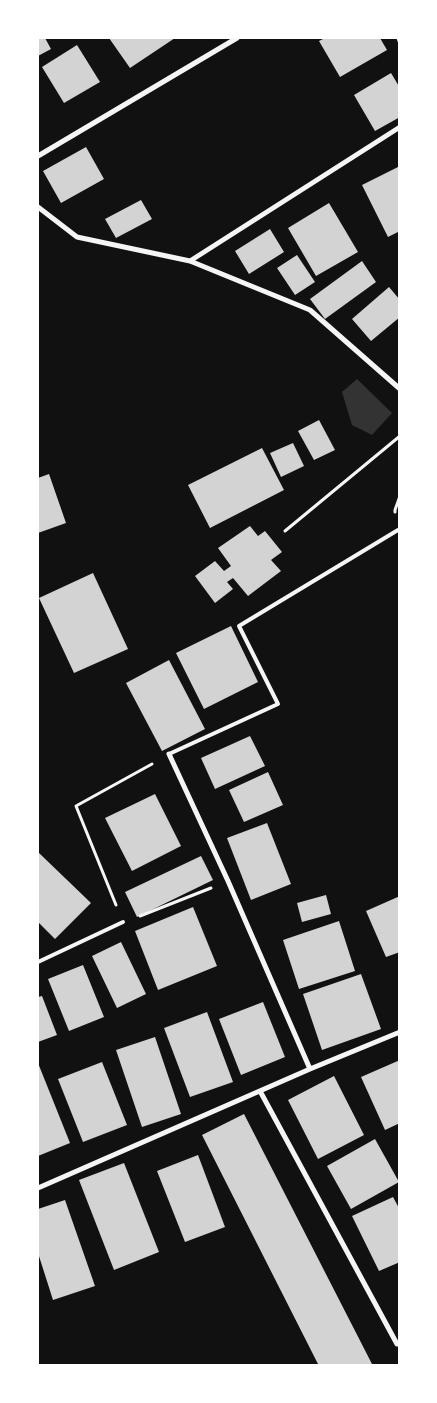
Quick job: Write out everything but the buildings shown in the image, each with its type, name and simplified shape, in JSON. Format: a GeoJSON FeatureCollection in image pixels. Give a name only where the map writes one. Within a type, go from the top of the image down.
{"type":"FeatureCollection","features":[{"type":"Feature","properties":{"kind":"street"},"geometry":{"type":"LineString","coordinates":[[38,156],[237,38]]}},
{"type":"Feature","properties":{"kind":"street"},"geometry":{"type":"LineString","coordinates":[[190,262],[400,127]]}},
{"type":"Feature","properties":{"kind":"street"},"geometry":{"type":"LineString","coordinates":[[38,206],[77,237],[190,262],[310,310],[400,389]]}},
{"type":"Feature","properties":{"kind":"street"},"geometry":{"type":"LineString","coordinates":[[169,754],[228,881],[310,1069]]}},
{"type":"Feature","properties":{"kind":"street"},"geometry":{"type":"LineString","coordinates":[[38,1188],[310,1069],[400,1032]]}},
{"type":"Feature","properties":{"kind":"street"},"geometry":{"type":"LineString","coordinates":[[260,1091],[397,1344],[400,1342]]}},
{"type":"Feature","properties":{"kind":"lane"},"geometry":{"type":"LineString","coordinates":[[169,754],[278,704],[239,626],[398,530]]}},
{"type":"Feature","properties":{"kind":"lane"},"geometry":{"type":"LineString","coordinates":[[38,962],[123,922]]}},
{"type":"Feature","properties":{"kind":"path"},"geometry":{"type":"LineString","coordinates":[[285,530],[400,436]]}},
{"type":"Feature","properties":{"kind":"path"},"geometry":{"type":"LineString","coordinates":[[169,754],[76,806],[123,922],[228,881]]}},
{"type":"Feature","properties":{"kind":"shaded area"},"geometry":{"type":"Polygon","coordinates":[[[357,379],[392,413],[372,435],[352,425],[342,392],[357,379]]]}}]}
